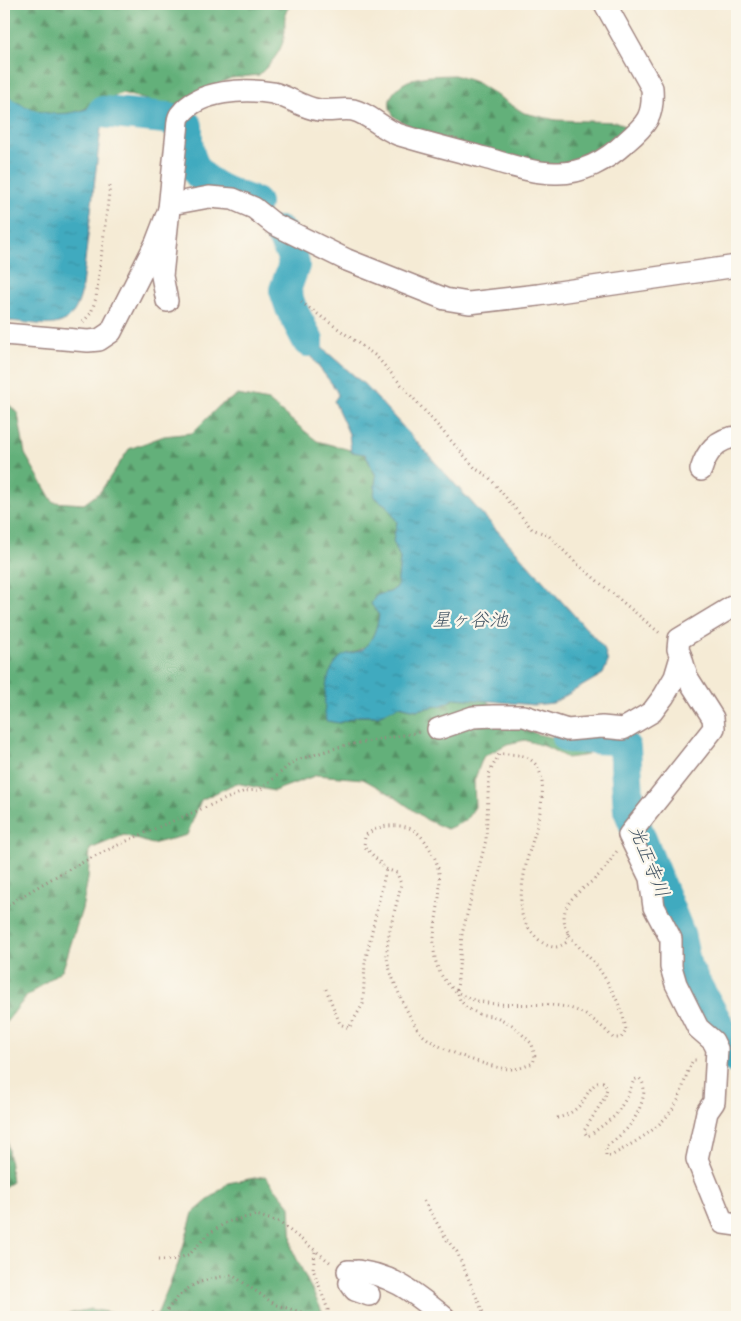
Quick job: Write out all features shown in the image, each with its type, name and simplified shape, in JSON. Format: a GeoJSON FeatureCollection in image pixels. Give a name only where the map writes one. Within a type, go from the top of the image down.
{"type":"FeatureCollection","features":[{"type":"Feature","properties":{"kind":"street"},"geometry":{"type":"LineString","coordinates":[[167,301],[162,276],[178,124],[189,106],[219,92],[244,90],[274,93],[318,110],[352,110],[365,115],[394,133],[529,170],[554,174],[569,172],[603,161],[615,153],[642,128],[650,116],[653,102],[652,88],[605,4]]}},
{"type":"Feature","properties":{"kind":"street"},"geometry":{"type":"LineString","coordinates":[[171,204],[209,197],[233,200],[254,208],[274,224],[347,260],[445,299],[469,303],[538,295],[737,266]]}},
{"type":"Feature","properties":{"kind":"street"},"geometry":{"type":"LineString","coordinates":[[4,334],[88,341],[99,340],[111,332],[156,243],[171,204]]}},
{"type":"Feature","properties":{"kind":"street"},"geometry":{"type":"LineString","coordinates":[[701,470],[709,449],[731,437],[737,437]]}},
{"type":"Feature","properties":{"kind":"street"},"geometry":{"type":"LineString","coordinates":[[438,729],[473,717],[524,716],[567,730],[602,727],[623,729],[652,712],[675,677],[679,650],[685,635],[737,604]]}},
{"type":"Feature","properties":{"kind":"street"},"geometry":{"type":"LineString","coordinates":[[679,650],[687,677],[713,718],[714,728],[629,835],[650,878],[654,907],[671,939],[671,967],[676,984],[698,1028],[713,1041],[717,1049],[714,1102],[707,1112],[696,1159],[723,1223],[737,1225]]}},
{"type":"Feature","properties":{"kind":"street"},"geometry":{"type":"LineString","coordinates":[[369,1295],[355,1290],[350,1282],[353,1271],[388,1277],[422,1299],[444,1317]]}},
{"type":"Feature","properties":{"kind":"path"},"geometry":{"type":"LineString","coordinates":[[55,338],[80,326],[91,312],[96,298],[110,185]]}},
{"type":"Feature","properties":{"kind":"path"},"geometry":{"type":"LineString","coordinates":[[301,302],[376,356],[476,469],[488,476],[532,529],[548,535],[575,562],[679,650]]}},
{"type":"Feature","properties":{"kind":"path"},"geometry":{"type":"LineString","coordinates":[[4,908],[66,870],[140,835],[244,791],[260,790],[294,761],[342,746],[438,729]]}},
{"type":"Feature","properties":{"kind":"path"},"geometry":{"type":"LineString","coordinates":[[568,933],[600,970],[621,1010],[626,1032],[621,1038],[613,1038],[592,1019],[567,1007],[488,1003],[475,1000],[457,990],[447,983],[435,957],[434,931],[440,882],[438,868],[432,851],[418,832],[406,826],[388,825],[372,830],[365,836],[364,846],[386,869],[397,874],[401,884],[386,954],[389,968],[420,1033],[430,1042],[493,1066],[510,1069],[523,1068],[533,1062],[535,1057],[532,1044],[512,1025],[497,1017],[479,1014],[466,1008],[460,1000],[457,990],[462,934],[486,840],[489,774],[499,754],[526,757],[539,770],[542,797],[537,832],[527,860],[521,910],[526,924],[538,940],[551,948],[560,947],[567,942],[566,908],[576,895],[600,874],[629,835]]}},
{"type":"Feature","properties":{"kind":"path"},"geometry":{"type":"LineString","coordinates":[[326,989],[340,1024],[349,1028],[363,1004],[365,962],[386,869]]}},
{"type":"Feature","properties":{"kind":"path"},"geometry":{"type":"LineString","coordinates":[[557,1118],[576,1109],[594,1085],[603,1082],[607,1088],[605,1097],[584,1131],[587,1136],[590,1135],[615,1116],[627,1097],[634,1080],[641,1080],[644,1086],[641,1105],[630,1125],[606,1147],[606,1156],[611,1156],[652,1132],[665,1120],[679,1098],[693,1060],[701,1062]]}},
{"type":"Feature","properties":{"kind":"path"},"geometry":{"type":"LineString","coordinates":[[424,1201],[447,1240],[458,1252],[485,1317]]}},
{"type":"Feature","properties":{"kind":"path"},"geometry":{"type":"LineString","coordinates":[[158,1260],[174,1260],[190,1254],[207,1235],[227,1222],[256,1215],[278,1222],[315,1251],[353,1271]]}},
{"type":"Feature","properties":{"kind":"path"},"geometry":{"type":"LineString","coordinates":[[315,1251],[314,1269],[328,1310],[327,1315],[324,1317]]}},
{"type":"Feature","properties":{"kind":"path"},"geometry":{"type":"LineString","coordinates":[[164,1314],[181,1292],[201,1280],[232,1275],[276,1305],[319,1317]]}},
{"type":"Feature","properties":{"kind":"path"},"geometry":{"type":"LineString","coordinates":[[149,1317],[154,1313],[171,1317]]}},
{"type":"Feature","properties":{"kind":"green space"},"geometry":{"type":"Polygon","coordinates":[[[4,4],[291,4],[286,13],[282,44],[272,61],[259,75],[231,78],[172,107],[122,93],[76,112],[49,114],[35,111],[4,94],[4,4]]]}},
{"type":"Feature","properties":{"kind":"green space"},"geometry":{"type":"Polygon","coordinates":[[[454,75],[476,82],[524,113],[556,120],[617,122],[624,126],[625,133],[603,148],[579,160],[561,164],[537,164],[504,157],[438,137],[418,130],[392,114],[390,106],[391,97],[397,88],[404,83],[420,78],[454,75]]]}},
{"type":"Feature","properties":{"kind":"green space"},"geometry":{"type":"Polygon","coordinates":[[[238,395],[268,401],[317,441],[365,454],[376,476],[374,497],[387,506],[397,522],[393,541],[400,558],[397,587],[390,592],[376,595],[371,604],[380,615],[375,632],[369,643],[359,650],[343,656],[339,723],[358,716],[378,716],[399,706],[416,710],[443,705],[455,698],[484,699],[514,722],[537,734],[564,740],[588,742],[588,755],[567,758],[549,748],[525,740],[507,744],[483,757],[474,781],[475,807],[465,821],[447,829],[427,820],[392,795],[363,779],[317,775],[274,791],[236,783],[201,800],[187,835],[152,844],[124,835],[90,849],[88,879],[82,909],[63,969],[26,997],[4,1025],[4,399],[18,414],[25,454],[53,502],[84,504],[100,492],[129,449],[164,436],[192,433],[219,406],[238,395]]]}},
{"type":"Feature","properties":{"kind":"green space"},"geometry":{"type":"Polygon","coordinates":[[[4,1135],[7,1141],[12,1182],[4,1187],[4,1135]]]}},
{"type":"Feature","properties":{"kind":"green space"},"geometry":{"type":"Polygon","coordinates":[[[265,1176],[290,1206],[292,1249],[325,1317],[156,1317],[178,1264],[193,1213],[228,1183],[265,1176]]]}},
{"type":"Feature","properties":{"kind":"green space"},"geometry":{"type":"Polygon","coordinates":[[[90,1309],[133,1317],[55,1317],[90,1309]]]}},
{"type":"Feature","properties":{"kind":"water"},"geometry":{"type":"Polygon","coordinates":[[[4,94],[27,107],[50,113],[62,114],[73,112],[99,104],[103,112],[81,294],[76,308],[69,317],[61,322],[40,324],[4,321],[4,94]]]}},
{"type":"Feature","properties":{"kind":"water","name":"星ヶ谷池"},"geometry":{"type":"Polygon","coordinates":[[[313,340],[365,385],[604,648],[608,662],[603,674],[553,703],[534,705],[455,698],[443,705],[416,710],[399,706],[378,716],[358,716],[339,723],[326,721],[325,695],[331,669],[342,656],[361,650],[372,638],[379,615],[371,604],[376,595],[390,592],[397,587],[400,558],[393,541],[397,522],[387,506],[374,497],[376,476],[365,454],[351,452],[349,434],[334,401],[338,395],[331,382],[315,362],[308,348],[308,341],[313,340]]]}},
{"type":"Feature","properties":{"kind":"waterway"},"geometry":{"type":"LineString","coordinates":[[103,112],[166,118],[187,126],[187,144],[190,158],[196,169],[214,186],[255,203]]}},
{"type":"Feature","properties":{"kind":"waterway"},"geometry":{"type":"LineString","coordinates":[[280,232],[292,254],[294,265],[285,290],[291,308],[308,341]]}},
{"type":"Feature","properties":{"kind":"waterway","name":"光正寺川"},"geometry":{"type":"LineString","coordinates":[[568,737],[616,739],[625,748],[629,810],[679,934],[686,967],[737,1059]]}}]}
